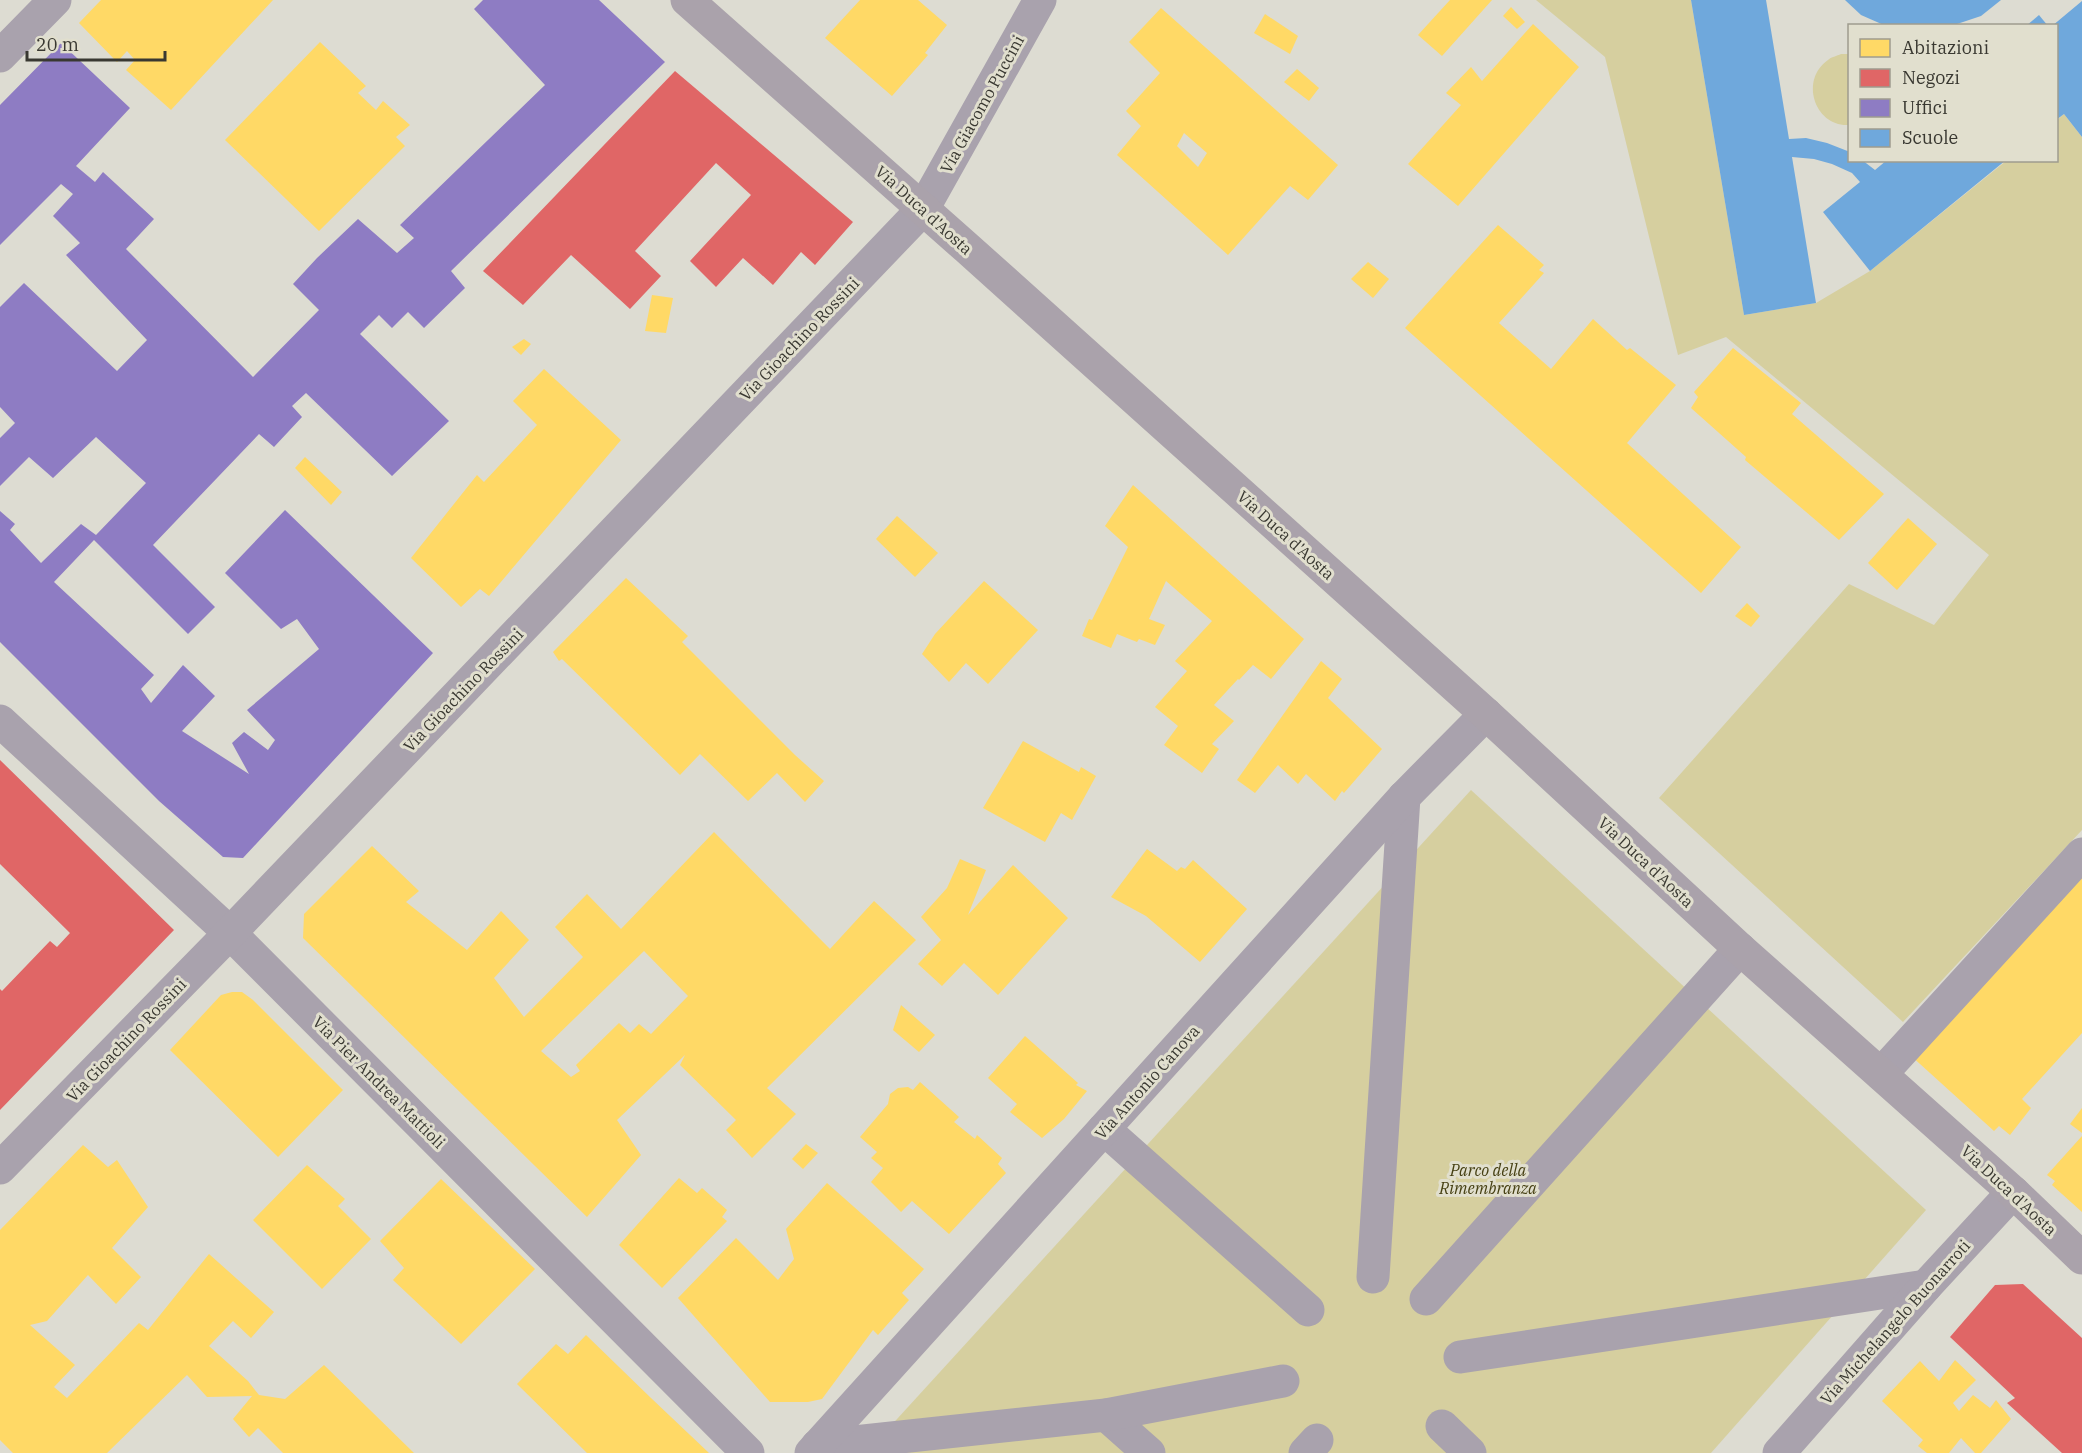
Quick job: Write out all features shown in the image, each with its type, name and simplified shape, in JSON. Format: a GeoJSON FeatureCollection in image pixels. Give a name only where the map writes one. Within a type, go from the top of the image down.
{"type":"FeatureCollection","features":[{"type":"Feature","properties":{"kind":"main road","name":"Via Duca d'Aosta"},"geometry":{"type":"LineString","coordinates":[[687,0],[1486,714],[1740,949],[2013,1192],[2082,1258]]}},
{"type":"Feature","properties":{"kind":"street"},"geometry":{"type":"LineString","coordinates":[[0,56],[55,0]]}},
{"type":"Feature","properties":{"kind":"street","name":"Via Giacomo Puccini"},"geometry":{"type":"LineString","coordinates":[[923,209],[1040,0]]}},
{"type":"Feature","properties":{"kind":"street","name":"Via Gioachino Rossini"},"geometry":{"type":"LineString","coordinates":[[0,1168],[230,933],[923,209]]}},
{"type":"Feature","properties":{"kind":"street","name":"Via Antonio Canova"},"geometry":{"type":"LineString","coordinates":[[814,1450],[1404,797],[1486,714]]}},
{"type":"Feature","properties":{"kind":"street","name":"Via Pier Andrea Mattioli"},"geometry":{"type":"LineString","coordinates":[[0,721],[230,933],[748,1453]]}},
{"type":"Feature","properties":{"kind":"street"},"geometry":{"type":"LineString","coordinates":[[1373,1278],[1404,797]]}},
{"type":"Feature","properties":{"kind":"street"},"geometry":{"type":"LineString","coordinates":[[1881,1074],[2082,854]]}},
{"type":"Feature","properties":{"kind":"street"},"geometry":{"type":"LineString","coordinates":[[1426,1299],[1740,949]]}},
{"type":"Feature","properties":{"kind":"street"},"geometry":{"type":"LineString","coordinates":[[1104,1129],[1308,1310]]}},
{"type":"Feature","properties":{"kind":"street","name":"Via Michelangelo Buonarroti"},"geometry":{"type":"LineString","coordinates":[[1779,1453],[1926,1286],[2013,1192]]}},
{"type":"Feature","properties":{"kind":"street"},"geometry":{"type":"LineString","coordinates":[[1460,1357],[1926,1286]]}},
{"type":"Feature","properties":{"kind":"street"},"geometry":{"type":"LineString","coordinates":[[814,1450],[1106,1415],[1283,1381]]}},
{"type":"Feature","properties":{"kind":"street"},"geometry":{"type":"LineString","coordinates":[[1106,1415],[1149,1453]]}},
{"type":"Feature","properties":{"kind":"street"},"geometry":{"type":"LineString","coordinates":[[1442,1426],[1470,1453]]}},
{"type":"Feature","properties":{"kind":"green space"},"geometry":{"type":"Polygon","coordinates":[[[1536,0],[1691,0],[1744,315],[1816,303],[1870,271],[2005,162],[2058,162],[2058,119],[2064,114],[2082,137],[2082,830],[1903,1022],[1659,798],[1849,584],[1934,625],[1989,555],[1726,337],[1678,355],[1605,57],[1536,0]]]}},
{"type":"Feature","properties":{"kind":"green space"},"geometry":{"type":"Polygon","coordinates":[[[1848,54],[1848,125],[1837,124],[1827,118],[1815,101],[1814,79],[1819,69],[1829,59],[1848,54]]]}},
{"type":"Feature","properties":{"kind":"green space","name":"Parco della Rimembranza"},"geometry":{"type":"Polygon","coordinates":[[[1471,790],[1926,1210],[1711,1453],[866,1453],[1471,790]]]}},
{"type":"Feature","properties":{"kind":"building: Abitazioni"},"geometry":{"type":"Polygon","coordinates":[[[101,0],[273,0],[171,110],[126,70],[135,60],[127,51],[117,62],[79,23],[101,0]]]}},
{"type":"Feature","properties":{"kind":"building: Abitazioni"},"geometry":{"type":"Polygon","coordinates":[[[860,0],[918,0],[947,25],[925,53],[928,55],[892,96],[825,38],[860,0]]]}},
{"type":"Feature","properties":{"kind":"building: Abitazioni"},"geometry":{"type":"Polygon","coordinates":[[[1450,0],[1492,0],[1442,56],[1418,35],[1450,0]]]}},
{"type":"Feature","properties":{"kind":"building: Abitazioni"},"geometry":{"type":"Polygon","coordinates":[[[1511,7],[1525,22],[1517,29],[1503,16],[1511,7]]]}},
{"type":"Feature","properties":{"kind":"building: Abitazioni"},"geometry":{"type":"Polygon","coordinates":[[[1161,8],[1338,165],[1308,200],[1290,186],[1228,255],[1117,155],[1141,126],[1126,111],[1160,73],[1129,42],[1161,8]],[[1184,133],[1177,146],[1198,167],[1207,153],[1184,133]]]}},
{"type":"Feature","properties":{"kind":"building: Abitazioni"},"geometry":{"type":"Polygon","coordinates":[[[1265,14],[1298,36],[1290,54],[1254,33],[1265,14]]]}},
{"type":"Feature","properties":{"kind":"building: Abitazioni"},"geometry":{"type":"Polygon","coordinates":[[[1533,24],[1579,67],[1458,206],[1408,164],[1461,105],[1446,93],[1471,67],[1482,81],[1533,24]]]}},
{"type":"Feature","properties":{"kind":"building: Abitazioni"},"geometry":{"type":"Polygon","coordinates":[[[320,42],[366,86],[358,93],[376,110],[383,101],[410,125],[396,137],[405,146],[319,231],[225,140],[320,42]]]}},
{"type":"Feature","properties":{"kind":"building: Abitazioni"},"geometry":{"type":"Polygon","coordinates":[[[1297,69],[1319,88],[1309,101],[1284,82],[1297,69]]]}},
{"type":"Feature","properties":{"kind":"building: Abitazioni"},"geometry":{"type":"Polygon","coordinates":[[[1498,225],[1544,265],[1539,270],[1544,273],[1499,323],[1551,369],[1593,319],[1627,350],[1630,348],[1676,385],[1627,443],[1741,547],[1701,593],[1405,328],[1498,225]]]}},
{"type":"Feature","properties":{"kind":"building: Abitazioni"},"geometry":{"type":"Polygon","coordinates":[[[1368,262],[1389,279],[1373,298],[1351,279],[1368,262]]]}},
{"type":"Feature","properties":{"kind":"building: Abitazioni"},"geometry":{"type":"Polygon","coordinates":[[[652,295],[673,298],[666,333],[645,331],[652,295]]]}},
{"type":"Feature","properties":{"kind":"building: Abitazioni"},"geometry":{"type":"Polygon","coordinates":[[[524,339],[531,344],[521,355],[512,347],[524,339]]]}},
{"type":"Feature","properties":{"kind":"building: Abitazioni"},"geometry":{"type":"Polygon","coordinates":[[[1733,348],[1801,403],[1792,414],[1884,494],[1839,540],[1745,460],[1746,457],[1691,408],[1698,397],[1694,392],[1733,348]]]}},
{"type":"Feature","properties":{"kind":"building: Abitazioni"},"geometry":{"type":"Polygon","coordinates":[[[544,369],[621,440],[489,596],[480,589],[461,607],[411,558],[477,475],[484,482],[537,425],[513,401],[544,369]]]}},
{"type":"Feature","properties":{"kind":"building: Abitazioni"},"geometry":{"type":"Polygon","coordinates":[[[305,457],[342,492],[331,505],[295,468],[305,457]]]}},
{"type":"Feature","properties":{"kind":"building: Abitazioni"},"geometry":{"type":"Polygon","coordinates":[[[1133,485],[1304,639],[1271,679],[1253,665],[1214,705],[1234,721],[1212,744],[1219,749],[1202,773],[1164,745],[1178,726],[1155,707],[1187,671],[1175,661],[1212,621],[1166,581],[1149,619],[1165,625],[1155,645],[1139,639],[1137,642],[1117,634],[1111,648],[1082,636],[1128,547],[1105,526],[1133,485]]]}},
{"type":"Feature","properties":{"kind":"building: Abitazioni"},"geometry":{"type":"Polygon","coordinates":[[[897,516],[938,553],[915,577],[876,539],[897,516]]]}},
{"type":"Feature","properties":{"kind":"building: Abitazioni"},"geometry":{"type":"Polygon","coordinates":[[[1908,518],[1937,544],[1897,590],[1868,563],[1908,518]]]}},
{"type":"Feature","properties":{"kind":"building: Abitazioni"},"geometry":{"type":"Polygon","coordinates":[[[626,578],[688,636],[682,642],[824,781],[805,802],[777,773],[748,801],[700,754],[680,775],[562,659],[559,661],[553,652],[626,578]]]}},
{"type":"Feature","properties":{"kind":"building: Abitazioni"},"geometry":{"type":"Polygon","coordinates":[[[984,581],[1038,630],[988,684],[966,663],[949,682],[922,654],[935,634],[984,581]]]}},
{"type":"Feature","properties":{"kind":"building: Abitazioni"},"geometry":{"type":"Polygon","coordinates":[[[1747,603],[1760,616],[1751,627],[1735,616],[1747,603]]]}},
{"type":"Feature","properties":{"kind":"building: Abitazioni"},"geometry":{"type":"Polygon","coordinates":[[[1321,661],[1342,679],[1328,698],[1382,749],[1335,801],[1306,774],[1298,784],[1278,765],[1255,793],[1237,780],[1321,661]]]}},
{"type":"Feature","properties":{"kind":"building: Abitazioni"},"geometry":{"type":"Polygon","coordinates":[[[1023,741],[1079,772],[1081,767],[1096,776],[1072,820],[1061,813],[1045,842],[983,808],[1023,741]]]}},
{"type":"Feature","properties":{"kind":"building: Abitazioni"},"geometry":{"type":"Polygon","coordinates":[[[714,832],[830,949],[874,901],[916,940],[767,1088],[796,1114],[752,1158],[726,1130],[736,1120],[680,1065],[685,1055],[617,1120],[641,1155],[587,1217],[303,938],[304,914],[372,846],[419,891],[406,902],[467,950],[501,911],[529,940],[494,978],[524,1017],[583,957],[555,927],[587,894],[621,929],[714,832]],[[644,951],[541,1051],[571,1077],[580,1071],[576,1065],[619,1023],[630,1033],[639,1024],[651,1034],[688,996],[644,951]]]}},
{"type":"Feature","properties":{"kind":"building: Abitazioni"},"geometry":{"type":"Polygon","coordinates":[[[1147,849],[1177,871],[1181,867],[1185,869],[1193,860],[1247,909],[1200,962],[1146,916],[1111,897],[1147,849]]]}},
{"type":"Feature","properties":{"kind":"building: Abitazioni"},"geometry":{"type":"Polygon","coordinates":[[[960,859],[986,870],[968,915],[1013,865],[1068,918],[998,995],[964,963],[942,986],[918,964],[941,940],[921,917],[947,888],[960,859]]]}},
{"type":"Feature","properties":{"kind":"building: Abitazioni"},"geometry":{"type":"Polygon","coordinates":[[[2082,873],[2082,1033],[2022,1099],[2031,1108],[2010,1135],[1999,1126],[1994,1131],[1909,1054],[2082,873]]]}},
{"type":"Feature","properties":{"kind":"building: Abitazioni"},"geometry":{"type":"Polygon","coordinates":[[[242,992],[253,1000],[343,1090],[278,1157],[170,1050],[221,995],[242,992]]]}},
{"type":"Feature","properties":{"kind":"building: Abitazioni"},"geometry":{"type":"Polygon","coordinates":[[[901,1005],[935,1035],[919,1052],[893,1030],[901,1005]]]}},
{"type":"Feature","properties":{"kind":"building: Abitazioni"},"geometry":{"type":"Polygon","coordinates":[[[1025,1036],[1078,1083],[1076,1085],[1087,1091],[1064,1119],[1042,1138],[1010,1112],[1017,1104],[988,1078],[1025,1036]]]}},
{"type":"Feature","properties":{"kind":"building: Abitazioni"},"geometry":{"type":"Polygon","coordinates":[[[920,1082],[959,1117],[954,1122],[975,1139],[977,1135],[1002,1158],[998,1164],[1006,1173],[949,1234],[912,1201],[901,1212],[871,1182],[883,1168],[871,1158],[877,1152],[860,1137],[888,1104],[890,1094],[898,1088],[908,1087],[913,1090],[920,1082]]]}},
{"type":"Feature","properties":{"kind":"building: Abitazioni"},"geometry":{"type":"Polygon","coordinates":[[[2082,1108],[2082,1133],[2070,1124],[2082,1108]]]}},
{"type":"Feature","properties":{"kind":"building: Abitazioni"},"geometry":{"type":"Polygon","coordinates":[[[2082,1136],[2082,1212],[2052,1185],[2055,1181],[2047,1175],[2082,1136]]]}},
{"type":"Feature","properties":{"kind":"building: Abitazioni"},"geometry":{"type":"Polygon","coordinates":[[[806,1144],[818,1153],[803,1169],[792,1159],[806,1144]]]}},
{"type":"Feature","properties":{"kind":"building: Abitazioni"},"geometry":{"type":"Polygon","coordinates":[[[83,1145],[108,1167],[117,1160],[148,1207],[112,1248],[141,1277],[116,1304],[88,1275],[47,1321],[30,1325],[75,1365],[54,1387],[67,1398],[139,1323],[148,1330],[209,1254],[274,1312],[251,1338],[233,1321],[209,1346],[248,1381],[259,1395],[285,1399],[324,1365],[414,1453],[283,1453],[258,1428],[249,1437],[233,1419],[252,1396],[207,1397],[187,1375],[107,1453],[13,1453],[0,1440],[0,1230],[83,1145]]]}},
{"type":"Feature","properties":{"kind":"building: Abitazioni"},"geometry":{"type":"Polygon","coordinates":[[[307,1165],[345,1199],[338,1206],[371,1239],[322,1289],[253,1220],[307,1165]]]}},
{"type":"Feature","properties":{"kind":"building: Abitazioni"},"geometry":{"type":"Polygon","coordinates":[[[679,1178],[697,1193],[702,1188],[727,1210],[722,1217],[727,1221],[662,1288],[619,1245],[679,1178]]]}},
{"type":"Feature","properties":{"kind":"building: Abitazioni"},"geometry":{"type":"Polygon","coordinates":[[[441,1179],[535,1269],[461,1344],[393,1280],[404,1268],[380,1241],[441,1179]]]}},
{"type":"Feature","properties":{"kind":"building: Abitazioni"},"geometry":{"type":"Polygon","coordinates":[[[827,1183],[924,1269],[902,1293],[909,1300],[878,1335],[873,1330],[822,1399],[808,1402],[770,1402],[678,1298],[736,1238],[778,1280],[794,1259],[786,1229],[827,1183]]]}},
{"type":"Feature","properties":{"kind":"building: Abitazioni"},"geometry":{"type":"Polygon","coordinates":[[[586,1335],[709,1453],[587,1453],[517,1384],[556,1344],[568,1354],[586,1335]]]}},
{"type":"Feature","properties":{"kind":"building: Abitazioni"},"geometry":{"type":"Polygon","coordinates":[[[1955,1360],[1976,1380],[1953,1403],[1959,1411],[1973,1395],[1990,1408],[1996,1400],[2011,1419],[1981,1453],[1975,1453],[1961,1438],[1949,1453],[1927,1453],[1918,1446],[1923,1440],[1882,1401],[1920,1361],[1939,1381],[1955,1360]]]}},
{"type":"Feature","properties":{"kind":"building: Negozi"},"geometry":{"type":"Polygon","coordinates":[[[675,71],[853,222],[815,265],[801,252],[773,285],[743,258],[716,287],[690,261],[751,195],[716,163],[635,251],[661,276],[630,309],[571,255],[523,305],[483,271],[675,71]]]}},
{"type":"Feature","properties":{"kind":"building: Negozi"},"geometry":{"type":"Polygon","coordinates":[[[0,760],[174,930],[0,1110],[0,989],[2,991],[50,941],[57,947],[70,933],[0,864],[0,760]]]}},
{"type":"Feature","properties":{"kind":"building: Negozi"},"geometry":{"type":"Polygon","coordinates":[[[2023,1284],[2082,1338],[2082,1453],[2062,1453],[2007,1403],[2015,1398],[1950,1337],[1995,1285],[2023,1284]]]}},
{"type":"Feature","properties":{"kind":"building: Uffici"},"geometry":{"type":"Polygon","coordinates":[[[483,0],[599,0],[665,62],[451,271],[465,288],[424,328],[408,312],[392,328],[379,315],[360,334],[449,421],[392,476],[306,393],[292,406],[302,417],[274,447],[259,434],[153,545],[215,607],[188,634],[94,540],[54,582],[154,675],[141,689],[151,703],[183,665],[215,696],[182,731],[249,774],[232,743],[244,732],[268,750],[275,740],[247,710],[319,649],[297,619],[281,629],[225,573],[285,510],[433,653],[243,858],[223,857],[159,801],[0,642],[0,511],[15,524],[10,530],[41,563],[81,524],[96,535],[146,483],[96,437],[53,478],[29,457],[0,486],[0,438],[15,423],[0,407],[0,307],[24,283],[117,371],[147,340],[66,255],[80,243],[53,216],[73,194],[61,184],[0,245],[0,105],[61,43],[130,108],[76,166],[95,182],[103,172],[154,219],[126,249],[253,377],[319,310],[293,284],[317,258],[358,219],[397,253],[414,238],[400,225],[545,85],[474,9],[483,0]]]}},
{"type":"Feature","properties":{"kind":"building: Scuole"},"geometry":{"type":"Polygon","coordinates":[[[1691,0],[1766,0],[1789,139],[1806,138],[1827,143],[1848,151],[1848,162],[1865,162],[1875,170],[1885,162],[2004,162],[1870,271],[1823,212],[1860,182],[1852,173],[1832,164],[1814,159],[1792,157],[1816,303],[1744,315],[1691,0]]]}},
{"type":"Feature","properties":{"kind":"building: Scuole"},"geometry":{"type":"Polygon","coordinates":[[[1845,0],[2001,0],[1981,16],[1957,24],[1881,24],[1861,15],[1845,0]]]}},
{"type":"Feature","properties":{"kind":"building: Scuole"},"geometry":{"type":"Polygon","coordinates":[[[2082,1],[2082,137],[2064,114],[2058,118],[2058,24],[2054,24],[2082,1]]]}},
{"type":"Feature","properties":{"kind":"building: Scuole"},"geometry":{"type":"Polygon","coordinates":[[[2039,15],[2046,24],[2028,24],[2039,15]]]}}]}
